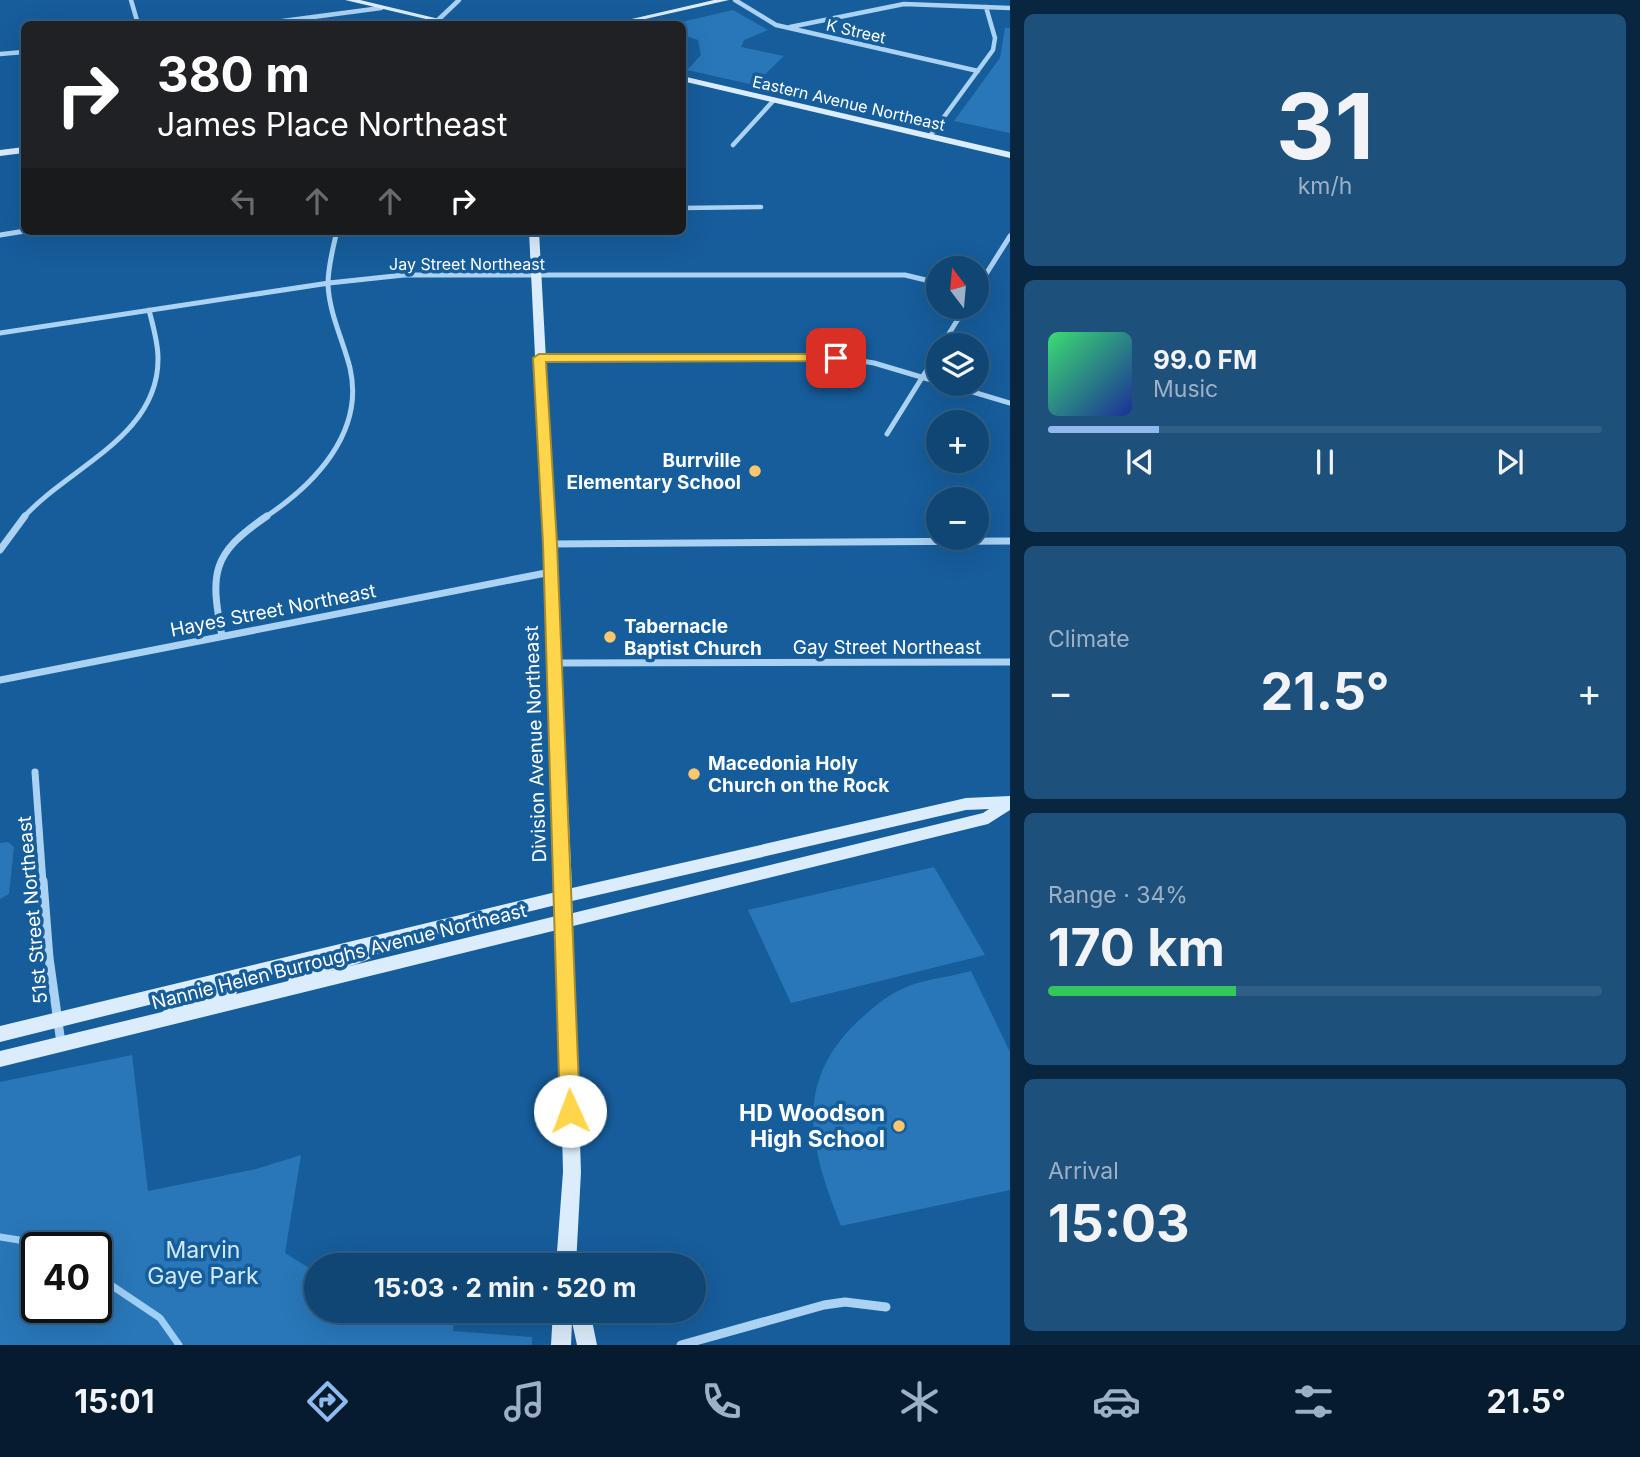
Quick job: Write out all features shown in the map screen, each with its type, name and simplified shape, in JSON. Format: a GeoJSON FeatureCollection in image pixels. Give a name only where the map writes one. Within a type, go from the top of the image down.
{"type":"FeatureCollection","features":[{"type":"Feature","properties":{"kind":"main road"},"geometry":{"type":"LineString","coordinates":[[349,0],[443,21]]}},
{"type":"Feature","properties":{"kind":"main road"},"geometry":{"type":"LineString","coordinates":[[628,21],[725,0]]}},
{"type":"Feature","properties":{"kind":"main road","name":"Eastern Avenue Northeast"},"geometry":{"type":"LineString","coordinates":[[686,79],[1010,155]]}},
{"type":"Feature","properties":{"kind":"main road"},"geometry":{"type":"LineString","coordinates":[[0,153],[21,150]]}},
{"type":"Feature","properties":{"kind":"main road","name":"Division Avenue Northeast"},"geometry":{"type":"LineString","coordinates":[[534,235],[564,896],[572,1172],[568,1253]]}},
{"type":"Feature","properties":{"kind":"main road","name":"Nannie Helen Burroughs Avenue Northeast"},"geometry":{"type":"LineString","coordinates":[[0,1034],[564,896],[966,804],[1009,802]]}},
{"type":"Feature","properties":{"kind":"main road","name":"Nannie Helen Burroughs Avenue Northeast"},"geometry":{"type":"LineString","coordinates":[[0,1059],[988,818],[1009,802]]}},
{"type":"Feature","properties":{"kind":"main road"},"geometry":{"type":"LineString","coordinates":[[295,988],[298,976],[303,971],[356,957],[395,936]]}},
{"type":"Feature","properties":{"kind":"main road"},"geometry":{"type":"LineString","coordinates":[[164,1021],[183,1005],[229,990],[233,986],[235,976]]}},
{"type":"Feature","properties":{"kind":"main road"},"geometry":{"type":"LineString","coordinates":[[561,1345],[562,1323]]}},
{"type":"Feature","properties":{"kind":"main road"},"geometry":{"type":"LineString","coordinates":[[582,1323],[587,1345]]}},
{"type":"Feature","properties":{"kind":"street"},"geometry":{"type":"LineString","coordinates":[[131,0],[137,21]]}},
{"type":"Feature","properties":{"kind":"street"},"geometry":{"type":"LineString","coordinates":[[439,20],[459,0]]}},
{"type":"Feature","properties":{"kind":"street","name":"K Street"},"geometry":{"type":"LineString","coordinates":[[735,0],[766,21],[786,28],[978,71]]}},
{"type":"Feature","properties":{"kind":"street"},"geometry":{"type":"LineString","coordinates":[[786,28],[904,4],[1010,8]]}},
{"type":"Feature","properties":{"kind":"street"},"geometry":{"type":"LineString","coordinates":[[929,136],[995,44],[986,7]]}},
{"type":"Feature","properties":{"kind":"street"},"geometry":{"type":"LineString","coordinates":[[286,21],[381,8]]}},
{"type":"Feature","properties":{"kind":"street"},"geometry":{"type":"LineString","coordinates":[[0,54],[21,52]]}},
{"type":"Feature","properties":{"kind":"street"},"geometry":{"type":"LineString","coordinates":[[733,145],[774,100]]}},
{"type":"Feature","properties":{"kind":"street"},"geometry":{"type":"LineString","coordinates":[[686,208],[761,207]]}},
{"type":"Feature","properties":{"kind":"street"},"geometry":{"type":"LineString","coordinates":[[0,235],[21,232]]}},
{"type":"Feature","properties":{"kind":"street"},"geometry":{"type":"LineString","coordinates":[[222,636],[214,582],[223,556],[246,529],[286,503],[320,470],[336,449],[348,423],[353,404],[353,377],[328,293],[336,235]]}},
{"type":"Feature","properties":{"kind":"street"},"geometry":{"type":"LineString","coordinates":[[989,269],[1010,236]]}},
{"type":"Feature","properties":{"kind":"street","name":"Jay Street Northeast"},"geometry":{"type":"LineString","coordinates":[[0,332],[329,283],[404,275],[905,275],[926,280]]}},
{"type":"Feature","properties":{"kind":"street"},"geometry":{"type":"LineString","coordinates":[[0,550],[33,506],[110,447],[141,411],[152,391],[158,367],[157,342],[149,310]]}},
{"type":"Feature","properties":{"kind":"street"},"geometry":{"type":"LineString","coordinates":[[539,358],[836,358],[874,363],[926,378]]}},
{"type":"Feature","properties":{"kind":"street"},"geometry":{"type":"LineString","coordinates":[[887,434],[926,371]]}},
{"type":"Feature","properties":{"kind":"street"},"geometry":{"type":"LineString","coordinates":[[986,396],[1010,403]]}},
{"type":"Feature","properties":{"kind":"street"},"geometry":{"type":"LineString","coordinates":[[550,544],[1010,541]]}},
{"type":"Feature","properties":{"kind":"street","name":"Hayes Street Northeast"},"geometry":{"type":"LineString","coordinates":[[0,680],[551,572]]}},
{"type":"Feature","properties":{"kind":"street","name":"Gay Street Northeast"},"geometry":{"type":"LineString","coordinates":[[555,663],[1010,662]]}},
{"type":"Feature","properties":{"kind":"street","name":"51st Street Northeast"},"geometry":{"type":"LineString","coordinates":[[35,772],[50,958],[61,1044]]}},
{"type":"Feature","properties":{"kind":"street"},"geometry":{"type":"LineString","coordinates":[[681,1345],[824,1305],[857,1303],[886,1307]]}},
{"type":"Feature","properties":{"kind":"green space"},"geometry":{"type":"Polygon","coordinates":[[[733,10],[768,30],[744,40],[741,47],[784,56],[754,85],[687,70],[701,55],[698,40],[686,36],[686,21],[733,10]]]}},
{"type":"Feature","properties":{"kind":"green space"},"geometry":{"type":"Polygon","coordinates":[[[1005,28],[1010,28],[1010,133],[954,121],[1000,58],[1005,28]]]}},
{"type":"Feature","properties":{"kind":"green space"},"geometry":{"type":"Polygon","coordinates":[[[8,842],[14,847],[9,894],[0,899],[0,843],[8,842]]]}},
{"type":"Feature","properties":{"kind":"green space"},"geometry":{"type":"Polygon","coordinates":[[[934,867],[985,955],[791,1003],[748,910],[934,867]]]}},
{"type":"Feature","properties":{"kind":"green space"},"geometry":{"type":"Polygon","coordinates":[[[971,971],[1010,1052],[1010,1190],[841,1226],[816,1146],[813,1120],[815,1096],[822,1071],[836,1047],[856,1023],[885,999],[911,985],[971,971]]]}},
{"type":"Feature","properties":{"kind":"green space","name":"Marvin Gaye Park"},"geometry":{"type":"Polygon","coordinates":[[[132,1055],[148,1191],[256,1169],[301,1155],[285,1253],[304,1265],[304,1323],[453,1323],[453,1331],[532,1337],[532,1345],[0,1345],[0,1082],[132,1055]]]}},
{"type":"Feature","properties":{"kind":"waterway"},"geometry":{"type":"LineString","coordinates":[[0,1237],[21,1241]]}},
{"type":"Feature","properties":{"kind":"waterway"},"geometry":{"type":"LineString","coordinates":[[112,1286],[160,1318],[179,1345]]}},
{"type":"Feature","properties":{"kind":"place","name":"Burrville Elementary School"},"geometry":{"type":"Point","coordinates":[755,471]}},
{"type":"Feature","properties":{"kind":"place","name":"Tabernacle Baptist Church"},"geometry":{"type":"Point","coordinates":[610,637]}},
{"type":"Feature","properties":{"kind":"place","name":"Macedonia Holy Church on the Rock"},"geometry":{"type":"Point","coordinates":[694,774]}},
{"type":"Feature","properties":{"kind":"place","name":"HD Woodson High School"},"geometry":{"type":"Point","coordinates":[899,1126]}},
{"type":"Feature","properties":{"kind":"route"},"geometry":{"type":"LineString","coordinates":[[570,1111],[550,544],[539,358],[836,358]]}}]}
